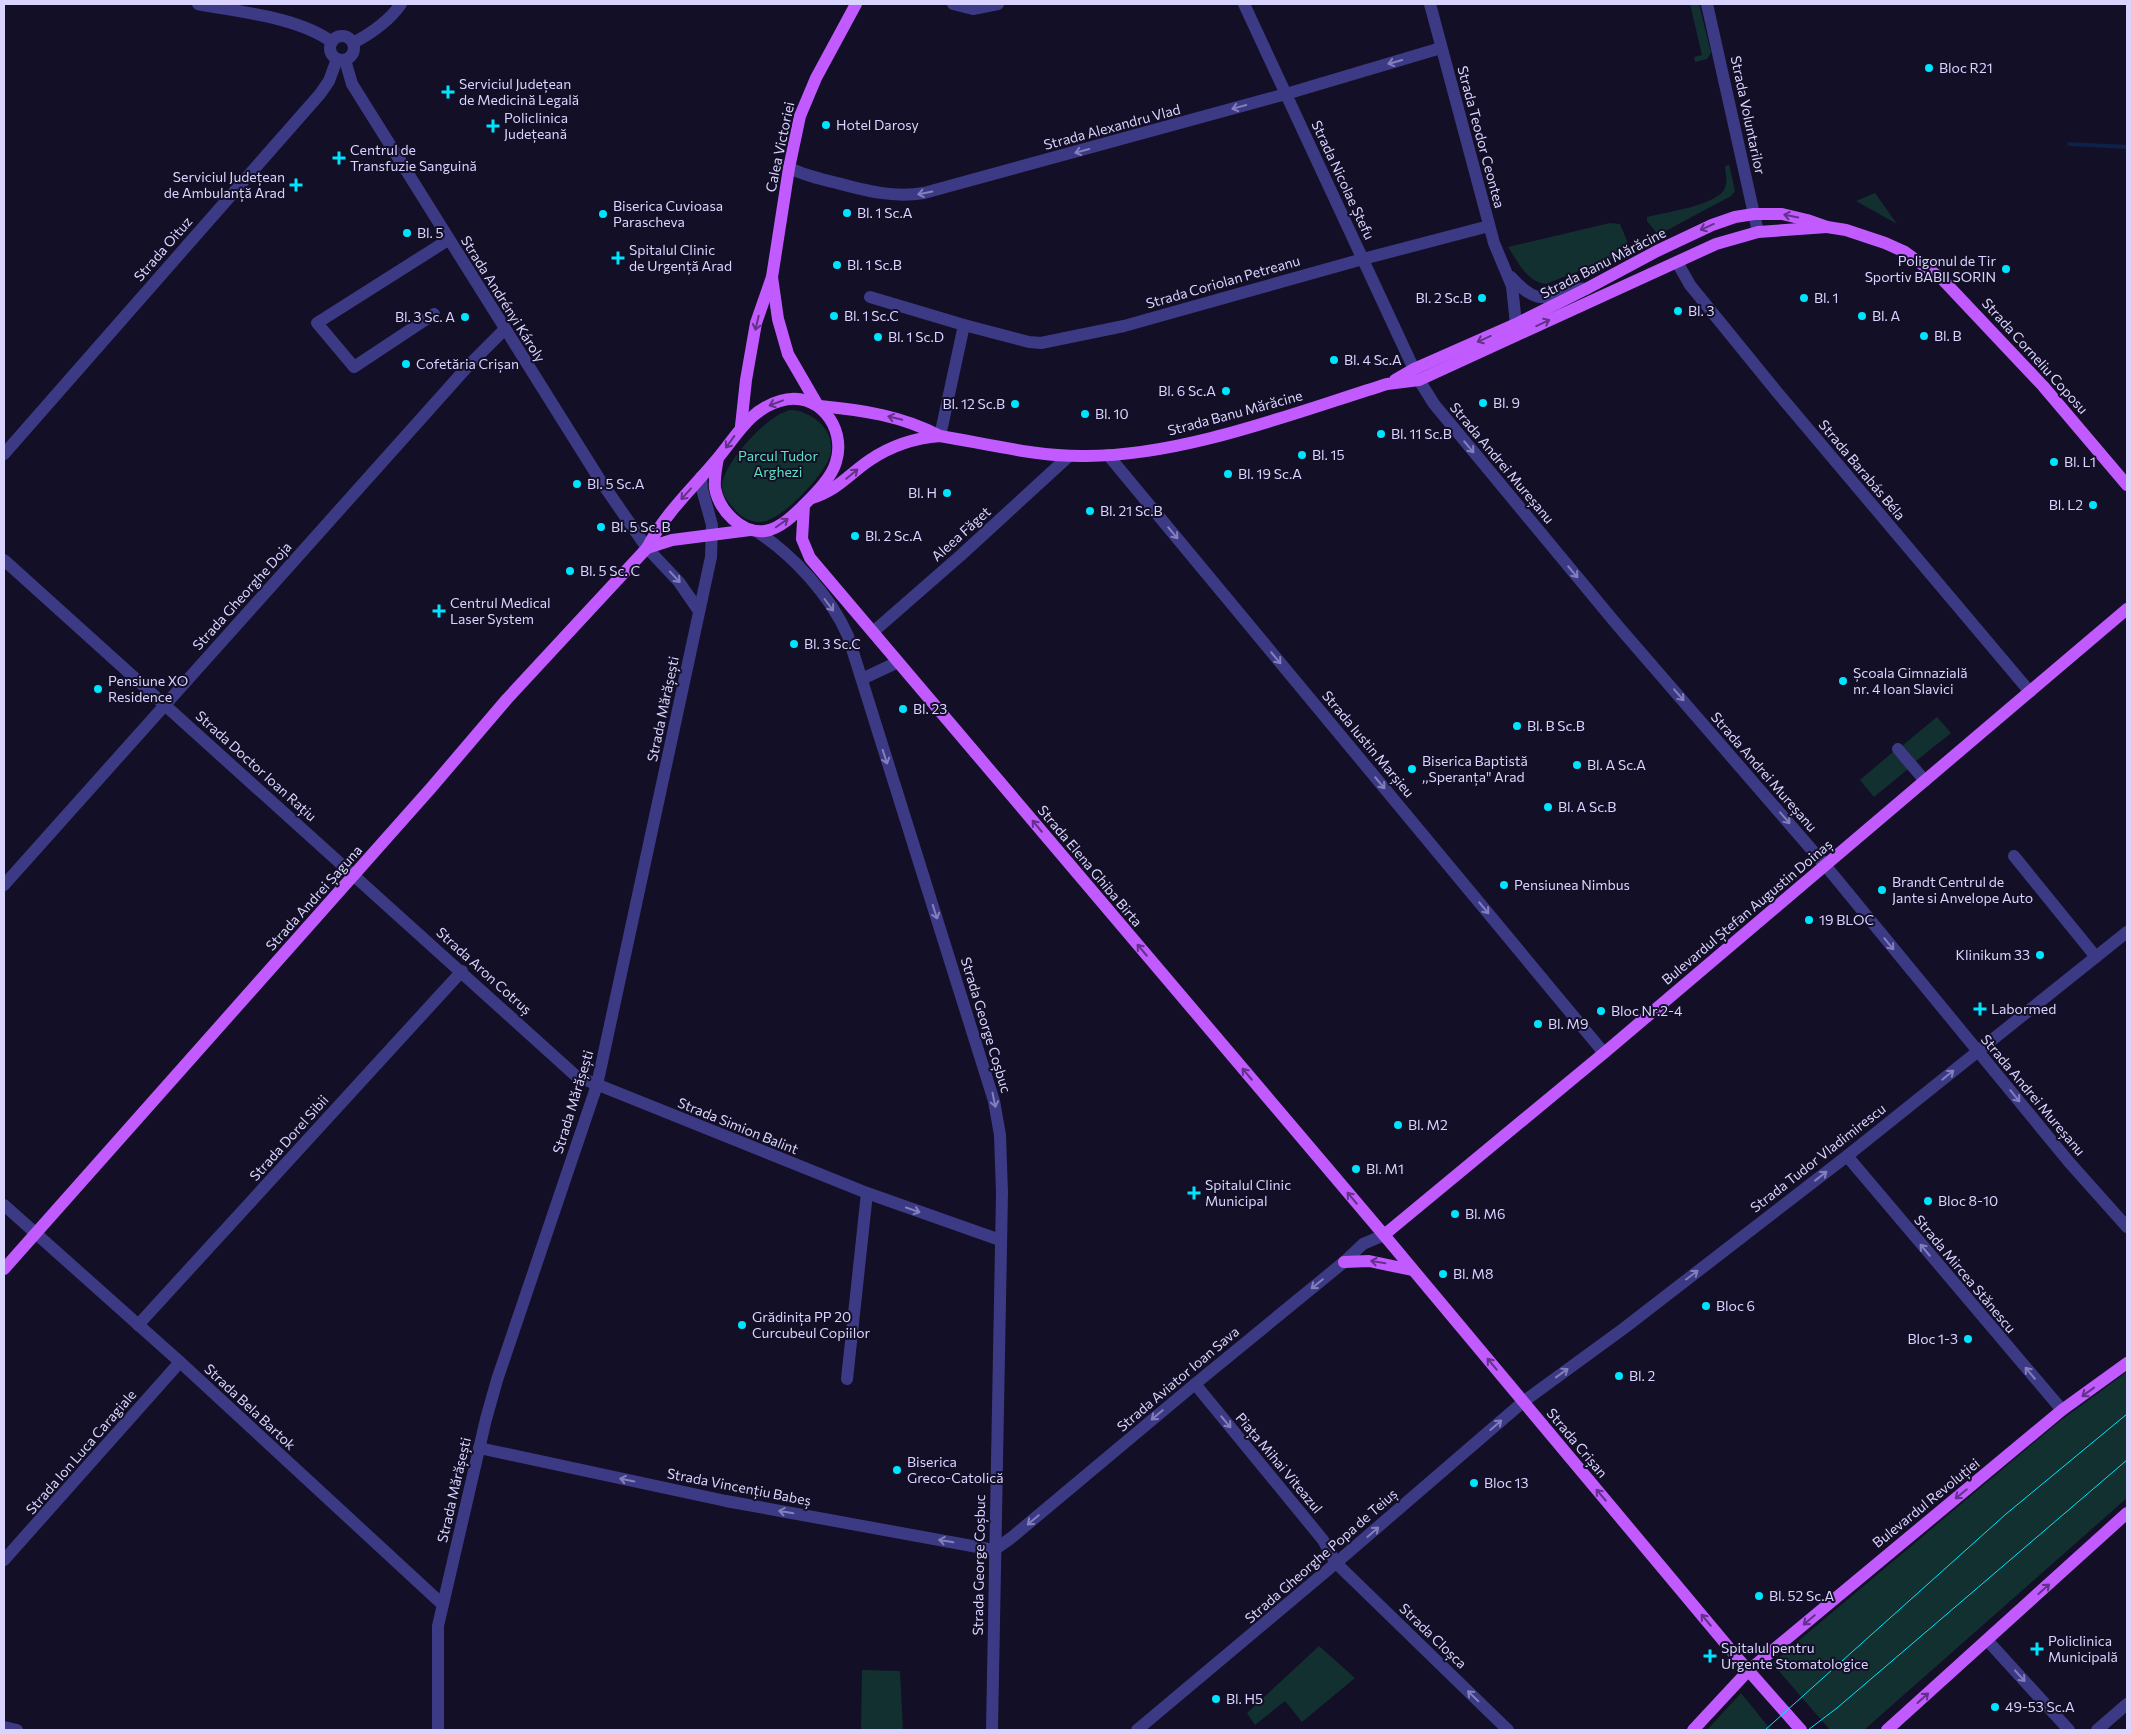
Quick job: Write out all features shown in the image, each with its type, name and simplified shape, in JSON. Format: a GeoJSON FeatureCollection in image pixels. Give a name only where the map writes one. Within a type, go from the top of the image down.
{"type":"FeatureCollection","features":[{"type":"Feature","properties":{"kind":"main road","name":"Calea Victoriei"},"geometry":{"type":"LineString","coordinates":[[741,426],[746,380],[756,323],[772,277],[789,168],[800,116],[806,99],[856,4]]}},
{"type":"Feature","properties":{"kind":"main road","name":"Strada Corneliu Coposu"},"geometry":{"type":"LineString","coordinates":[[1754,214],[1788,216],[1827,227],[1846,230],[1905,252],[1942,279],[2059,404],[2127,485]]}},
{"type":"Feature","properties":{"kind":"main road","name":"Strada Banu Mărăcine"},"geometry":{"type":"LineString","coordinates":[[1417,375],[1586,290],[1657,251],[1712,225],[1735,217],[1754,214]]}},
{"type":"Feature","properties":{"kind":"main road","name":"Strada Corneliu Coposu"},"geometry":{"type":"LineString","coordinates":[[1758,232],[1827,227]]}},
{"type":"Feature","properties":{"kind":"main road","name":"Strada Banu Mărăcine"},"geometry":{"type":"LineString","coordinates":[[808,502],[832,490],[870,460],[900,444],[922,438],[940,436],[1069,456],[1108,455],[1192,442],[1417,375],[1716,244],[1758,232]]}},
{"type":"Feature","properties":{"kind":"main road","name":"Calea Victoriei"},"geometry":{"type":"LineString","coordinates":[[772,277],[778,319],[788,354],[818,405]]}},
{"type":"Feature","properties":{"kind":"main road"},"geometry":{"type":"LineString","coordinates":[[796,398],[818,405],[828,415],[835,431],[838,455],[833,469],[808,502],[775,528],[765,531],[754,530],[739,524],[726,513],[718,499],[715,477],[718,458],[741,426],[759,411],[780,400],[796,398]]}},
{"type":"Feature","properties":{"kind":"main road","name":"Strada Banu Mărăcine"},"geometry":{"type":"LineString","coordinates":[[818,405],[847,408],[898,419],[917,424],[940,436]]}},
{"type":"Feature","properties":{"kind":"main road","name":"Strada Andrei Șaguna"},"geometry":{"type":"LineString","coordinates":[[4,1268],[355,874],[507,700],[647,548],[659,526],[672,509],[718,458]]}},
{"type":"Feature","properties":{"kind":"main road","name":"Strada Elena Ghiba Birta"},"geometry":{"type":"LineString","coordinates":[[808,502],[802,532],[806,552],[1384,1235]]}},
{"type":"Feature","properties":{"kind":"main road","name":"Strada Andrei Șaguna"},"geometry":{"type":"LineString","coordinates":[[647,548],[672,540],[754,530]]}},
{"type":"Feature","properties":{"kind":"main road","name":"Bulevardul Ștefan Augustin Doinaș"},"geometry":{"type":"LineString","coordinates":[[1384,1235],[1604,1053],[2127,609]]}},
{"type":"Feature","properties":{"kind":"main road","name":"Strada Crișan"},"geometry":{"type":"LineString","coordinates":[[1384,1235],[1748,1671]]}},
{"type":"Feature","properties":{"kind":"main road"},"geometry":{"type":"LineString","coordinates":[[1344,1262],[1369,1261],[1412,1270]]}},
{"type":"Feature","properties":{"kind":"main road","name":"Bulevardul Revoluției"},"geometry":{"type":"LineString","coordinates":[[1693,1730],[1748,1671],[2062,1410],[2127,1364]]}},
{"type":"Feature","properties":{"kind":"main road"},"geometry":{"type":"LineString","coordinates":[[1887,1730],[2127,1513]]}},
{"type":"Feature","properties":{"kind":"main road"},"geometry":{"type":"LineString","coordinates":[[1748,1671],[1801,1730]]}},
{"type":"Feature","properties":{"kind":"street"},"geometry":{"type":"LineString","coordinates":[[198,4],[295,23],[315,31],[332,42]]}},
{"type":"Feature","properties":{"kind":"street"},"geometry":{"type":"LineString","coordinates":[[353,43],[378,28],[401,4]]}},
{"type":"Feature","properties":{"kind":"street"},"geometry":{"type":"LineString","coordinates":[[953,4],[974,9],[998,4]]}},
{"type":"Feature","properties":{"kind":"street","name":"Strada Nicolae Ștefu"},"geometry":{"type":"LineString","coordinates":[[1244,4],[1417,375]]}},
{"type":"Feature","properties":{"kind":"street","name":"Strada Teodor Ceontea"},"geometry":{"type":"LineString","coordinates":[[1430,4],[1489,226],[1499,256],[1509,275],[1514,296],[1516,324]]}},
{"type":"Feature","properties":{"kind":"street","name":"Strada Voluntarilor"},"geometry":{"type":"LineString","coordinates":[[1707,4],[1758,232]]}},
{"type":"Feature","properties":{"kind":"street"},"geometry":{"type":"LineString","coordinates":[[342,36],[348,38],[353,43],[354,51],[341,60],[330,51],[332,42],[342,36]]}},
{"type":"Feature","properties":{"kind":"street","name":"Strada Alexandru Vlad"},"geometry":{"type":"LineString","coordinates":[[789,168],[801,174],[875,193],[906,196],[948,188],[1286,94],[1441,48]]}},
{"type":"Feature","properties":{"kind":"street","name":"Strada Andrényi Károly"},"geometry":{"type":"LineString","coordinates":[[341,60],[352,84],[448,240],[600,480],[647,548]]}},
{"type":"Feature","properties":{"kind":"street","name":"Strada Oituz"},"geometry":{"type":"LineString","coordinates":[[4,454],[320,94],[341,60]]}},
{"type":"Feature","properties":{"kind":"street","name":"Strada Coriolan Petreanu"},"geometry":{"type":"LineString","coordinates":[[870,297],[1029,342],[1050,342],[1124,326],[1489,226]]}},
{"type":"Feature","properties":{"kind":"street"},"geometry":{"type":"LineString","coordinates":[[434,314],[354,367],[317,323],[448,240]]}},
{"type":"Feature","properties":{"kind":"street","name":"Strada Barabás Béla"},"geometry":{"type":"LineString","coordinates":[[1677,262],[1690,286],[1777,392],[2030,692]]}},
{"type":"Feature","properties":{"kind":"street","name":"Strada Teodor Ceontea"},"geometry":{"type":"LineString","coordinates":[[1509,275],[1524,290],[1540,298],[1549,297],[1572,288],[1586,290]]}},
{"type":"Feature","properties":{"kind":"street"},"geometry":{"type":"LineString","coordinates":[[940,436],[964,325]]}},
{"type":"Feature","properties":{"kind":"street","name":"Strada Gheorghe Doja"},"geometry":{"type":"LineString","coordinates":[[4,885],[468,365],[505,329]]}},
{"type":"Feature","properties":{"kind":"street","name":"Strada Andrei Mureșanu"},"geometry":{"type":"LineString","coordinates":[[1417,375],[1434,404],[1612,618],[1825,865],[2069,1162],[2127,1227]]}},
{"type":"Feature","properties":{"kind":"street","name":"Strada Iustin Marșieu"},"geometry":{"type":"LineString","coordinates":[[1108,455],[1604,1053]]}},
{"type":"Feature","properties":{"kind":"street","name":"Aleea Făget"},"geometry":{"type":"LineString","coordinates":[[873,632],[960,556],[1069,456]]}},
{"type":"Feature","properties":{"kind":"street","name":"Strada Mărășești"},"geometry":{"type":"LineString","coordinates":[[438,1730],[437,1642],[442,1604],[497,1380],[597,1085],[711,557],[711,516],[702,489],[701,477]]}},
{"type":"Feature","properties":{"kind":"street","name":"Strada George Coșbuc"},"geometry":{"type":"LineString","coordinates":[[754,530],[792,557],[839,619],[848,636],[994,1101],[1001,1160],[992,1730]]}},
{"type":"Feature","properties":{"kind":"street"},"geometry":{"type":"LineString","coordinates":[[647,548],[680,582],[699,611]]}},
{"type":"Feature","properties":{"kind":"street","name":"Strada Doctor Ioan Rațiu"},"geometry":{"type":"LineString","coordinates":[[4,560],[355,874]]}},
{"type":"Feature","properties":{"kind":"street"},"geometry":{"type":"LineString","coordinates":[[862,680],[898,662]]}},
{"type":"Feature","properties":{"kind":"street"},"geometry":{"type":"LineString","coordinates":[[1898,749],[1925,781]]}},
{"type":"Feature","properties":{"kind":"street"},"geometry":{"type":"LineString","coordinates":[[2014,856],[2096,957]]}},
{"type":"Feature","properties":{"kind":"street","name":"Strada Aron Cotruș"},"geometry":{"type":"LineString","coordinates":[[355,874],[571,1071],[597,1085]]}},
{"type":"Feature","properties":{"kind":"street","name":"Strada Tudor Vladimirescu"},"geometry":{"type":"LineString","coordinates":[[1523,1402],[1623,1329],[1846,1156],[2127,932]]}},
{"type":"Feature","properties":{"kind":"street","name":"Strada Dorel Sibii"},"geometry":{"type":"LineString","coordinates":[[138,1325],[462,971]]}},
{"type":"Feature","properties":{"kind":"street","name":"Strada Simion Balint"},"geometry":{"type":"LineString","coordinates":[[597,1085],[867,1194],[1000,1240]]}},
{"type":"Feature","properties":{"kind":"street","name":"Strada Mircea Stănescu"},"geometry":{"type":"LineString","coordinates":[[1846,1156],[2062,1410]]}},
{"type":"Feature","properties":{"kind":"street"},"geometry":{"type":"LineString","coordinates":[[847,1378],[867,1194]]}},
{"type":"Feature","properties":{"kind":"street","name":"Strada Bela Bartok"},"geometry":{"type":"LineString","coordinates":[[4,1205],[180,1362],[442,1604]]}},
{"type":"Feature","properties":{"kind":"street","name":"Strada Aviator Ioan Sava"},"geometry":{"type":"LineString","coordinates":[[994,1550],[1012,1538],[1344,1262],[1363,1244],[1384,1235]]}},
{"type":"Feature","properties":{"kind":"street","name":"Strada Ion Luca Caragiale"},"geometry":{"type":"LineString","coordinates":[[4,1560],[180,1362]]}},
{"type":"Feature","properties":{"kind":"street","name":"Piața Mihai Viteazul"},"geometry":{"type":"LineString","coordinates":[[1195,1384],[1323,1540],[1336,1564]]}},
{"type":"Feature","properties":{"kind":"street","name":"Strada Gheorghe Popa de Teiuș"},"geometry":{"type":"LineString","coordinates":[[1138,1730],[1336,1564],[1523,1402]]}},
{"type":"Feature","properties":{"kind":"street","name":"Strada Vincențiu Babeș"},"geometry":{"type":"LineString","coordinates":[[479,1448],[726,1501],[994,1550]]}},
{"type":"Feature","properties":{"kind":"street","name":"Strada Cloșca"},"geometry":{"type":"LineString","coordinates":[[1336,1564],[1508,1730]]}},
{"type":"Feature","properties":{"kind":"street"},"geometry":{"type":"LineString","coordinates":[[1988,1640],[2069,1730]]}},
{"type":"Feature","properties":{"kind":"street"},"geometry":{"type":"LineString","coordinates":[[2097,1730],[2127,1704]]}},
{"type":"Feature","properties":{"kind":"street"},"geometry":{"type":"LineString","coordinates":[[4,1727],[17,1730]]}},
{"type":"Feature","properties":{"kind":"green space"},"geometry":{"type":"Polygon","coordinates":[[[1690,4],[1699,4],[1711,53],[1707,59],[1695,62],[1694,57],[1702,55],[1690,4]]]}},
{"type":"Feature","properties":{"kind":"green space"},"geometry":{"type":"Polygon","coordinates":[[[1729,164],[1735,191],[1731,196],[1662,233],[1656,232],[1647,221],[1647,217],[1700,204],[1718,196],[1726,185],[1725,167],[1729,164]]]}},
{"type":"Feature","properties":{"kind":"green space"},"geometry":{"type":"Polygon","coordinates":[[[1875,193],[1897,224],[1856,201],[1875,193]]]}},
{"type":"Feature","properties":{"kind":"green space"},"geometry":{"type":"Polygon","coordinates":[[[1610,223],[1620,224],[1628,243],[1622,254],[1546,284],[1528,275],[1519,265],[1508,247],[1610,223]]]}},
{"type":"Feature","properties":{"kind":"green space","name":"Parcul Tudor Arghezi"},"geometry":{"type":"Polygon","coordinates":[[[791,410],[807,414],[827,431],[831,447],[830,456],[811,485],[790,506],[769,520],[756,522],[749,520],[742,517],[726,498],[722,486],[724,476],[738,453],[760,429],[782,413],[791,410]]]}},
{"type":"Feature","properties":{"kind":"green space"},"geometry":{"type":"Polygon","coordinates":[[[1937,717],[1951,733],[1916,761],[1903,745],[1937,717]]]}},
{"type":"Feature","properties":{"kind":"green space"},"geometry":{"type":"Polygon","coordinates":[[[1893,752],[1908,769],[1874,797],[1860,780],[1893,752]]]}},
{"type":"Feature","properties":{"kind":"green space"},"geometry":{"type":"Polygon","coordinates":[[[2127,1372],[2127,1498],[1864,1730],[1830,1730],[1772,1663],[2060,1421],[2127,1372]]]}},
{"type":"Feature","properties":{"kind":"green space"},"geometry":{"type":"Polygon","coordinates":[[[1319,1646],[1355,1678],[1302,1722],[1285,1701],[1255,1725],[1247,1713],[1319,1646]]]}},
{"type":"Feature","properties":{"kind":"green space"},"geometry":{"type":"Polygon","coordinates":[[[862,1670],[900,1671],[903,1730],[861,1730],[862,1670]]]}},
{"type":"Feature","properties":{"kind":"green space"},"geometry":{"type":"Polygon","coordinates":[[[1741,1693],[1771,1730],[1707,1730],[1741,1693]]]}},
{"type":"Feature","properties":{"kind":"waterway"},"geometry":{"type":"LineString","coordinates":[[2069,144],[2127,147]]}},
{"type":"Feature","properties":{"kind":"tram line"},"geometry":{"type":"LineString","coordinates":[[1765,1730],[2006,1514],[2127,1414]]}},
{"type":"Feature","properties":{"kind":"tram line"},"geometry":{"type":"LineString","coordinates":[[1808,1730],[1837,1708],[2127,1460]]}},
{"type":"Feature","properties":{"kind":"place","name":"Bloc R21"},"geometry":{"type":"Point","coordinates":[1929,68]}},
{"type":"Feature","properties":{"kind":"place","name":"Serviciul Județean de Medicină Legală"},"geometry":{"type":"Point","coordinates":[448,92]}},
{"type":"Feature","properties":{"kind":"place","name":"Hotel Darosy"},"geometry":{"type":"Point","coordinates":[826,125]}},
{"type":"Feature","properties":{"kind":"place","name":"Policlinica Județeană"},"geometry":{"type":"Point","coordinates":[493,126]}},
{"type":"Feature","properties":{"kind":"place","name":"Centrul de Transfuzie Sanguină"},"geometry":{"type":"Point","coordinates":[339,158]}},
{"type":"Feature","properties":{"kind":"place","name":"Serviciul Județean de Ambulanță Arad"},"geometry":{"type":"Point","coordinates":[296,185]}},
{"type":"Feature","properties":{"kind":"place","name":"Bl. 1 Sc.A"},"geometry":{"type":"Point","coordinates":[847,213]}},
{"type":"Feature","properties":{"kind":"place","name":"Biserica Cuvioasa Parascheva"},"geometry":{"type":"Point","coordinates":[603,214]}},
{"type":"Feature","properties":{"kind":"place","name":"Bl. 5"},"geometry":{"type":"Point","coordinates":[407,233]}},
{"type":"Feature","properties":{"kind":"place","name":"Spitalul Clinic de Urgență Arad"},"geometry":{"type":"Point","coordinates":[618,258]}},
{"type":"Feature","properties":{"kind":"place","name":"Bl. 1 Sc.B"},"geometry":{"type":"Point","coordinates":[837,265]}},
{"type":"Feature","properties":{"kind":"place","name":"Poligonul de Tir Sportiv BABII SORIN"},"geometry":{"type":"Point","coordinates":[2006,269]}},
{"type":"Feature","properties":{"kind":"place","name":"Bl. 2 Sc.B"},"geometry":{"type":"Point","coordinates":[1482,298]}},
{"type":"Feature","properties":{"kind":"place","name":"Bl. 1"},"geometry":{"type":"Point","coordinates":[1804,298]}},
{"type":"Feature","properties":{"kind":"place","name":"Bl. 3"},"geometry":{"type":"Point","coordinates":[1678,311]}},
{"type":"Feature","properties":{"kind":"place","name":"Bl. 1 Sc.C"},"geometry":{"type":"Point","coordinates":[834,316]}},
{"type":"Feature","properties":{"kind":"place","name":"Bl. A"},"geometry":{"type":"Point","coordinates":[1862,316]}},
{"type":"Feature","properties":{"kind":"place","name":"Bl. 3 Sc. A"},"geometry":{"type":"Point","coordinates":[465,317]}},
{"type":"Feature","properties":{"kind":"place","name":"Bl. B"},"geometry":{"type":"Point","coordinates":[1924,336]}},
{"type":"Feature","properties":{"kind":"place","name":"Bl. 1 Sc.D"},"geometry":{"type":"Point","coordinates":[878,337]}},
{"type":"Feature","properties":{"kind":"place","name":"Bl. 4 Sc.A"},"geometry":{"type":"Point","coordinates":[1334,360]}},
{"type":"Feature","properties":{"kind":"place","name":"Cofetăria Crișan"},"geometry":{"type":"Point","coordinates":[406,364]}},
{"type":"Feature","properties":{"kind":"place","name":"Bl. 6 Sc.A"},"geometry":{"type":"Point","coordinates":[1226,391]}},
{"type":"Feature","properties":{"kind":"place","name":"Bl. 9"},"geometry":{"type":"Point","coordinates":[1483,403]}},
{"type":"Feature","properties":{"kind":"place","name":"Bl. 12 Sc.B"},"geometry":{"type":"Point","coordinates":[1015,404]}},
{"type":"Feature","properties":{"kind":"place","name":"Bl. 10"},"geometry":{"type":"Point","coordinates":[1085,414]}},
{"type":"Feature","properties":{"kind":"place","name":"Bl. 11 Sc.B"},"geometry":{"type":"Point","coordinates":[1381,434]}},
{"type":"Feature","properties":{"kind":"place","name":"Bl. 15"},"geometry":{"type":"Point","coordinates":[1302,455]}},
{"type":"Feature","properties":{"kind":"place","name":"Bl. L1"},"geometry":{"type":"Point","coordinates":[2054,462]}},
{"type":"Feature","properties":{"kind":"place","name":"Bl. 19 Sc.A"},"geometry":{"type":"Point","coordinates":[1228,474]}},
{"type":"Feature","properties":{"kind":"place","name":"Bl. 5 Sc.A"},"geometry":{"type":"Point","coordinates":[577,484]}},
{"type":"Feature","properties":{"kind":"place","name":"Bl. H"},"geometry":{"type":"Point","coordinates":[947,493]}},
{"type":"Feature","properties":{"kind":"place","name":"Bl. L2"},"geometry":{"type":"Point","coordinates":[2093,505]}},
{"type":"Feature","properties":{"kind":"place","name":"Bl. 21 Sc.B"},"geometry":{"type":"Point","coordinates":[1090,511]}},
{"type":"Feature","properties":{"kind":"place","name":"Bl. 5 Sc. B"},"geometry":{"type":"Point","coordinates":[601,527]}},
{"type":"Feature","properties":{"kind":"place","name":"Bl. 2 Sc.A"},"geometry":{"type":"Point","coordinates":[855,536]}},
{"type":"Feature","properties":{"kind":"place","name":"Bl. 5 Sc. C"},"geometry":{"type":"Point","coordinates":[570,571]}},
{"type":"Feature","properties":{"kind":"place","name":"Centrul Medical Laser System"},"geometry":{"type":"Point","coordinates":[439,611]}},
{"type":"Feature","properties":{"kind":"place","name":"Bl. 3 Sc.C"},"geometry":{"type":"Point","coordinates":[794,644]}},
{"type":"Feature","properties":{"kind":"place","name":"Școala Gimnazială nr. 4 Ioan Slavici"},"geometry":{"type":"Point","coordinates":[1843,681]}},
{"type":"Feature","properties":{"kind":"place","name":"Pensiune XO Residence"},"geometry":{"type":"Point","coordinates":[98,689]}},
{"type":"Feature","properties":{"kind":"place","name":"Bl. 23"},"geometry":{"type":"Point","coordinates":[903,709]}},
{"type":"Feature","properties":{"kind":"place","name":"Bl. B Sc.B"},"geometry":{"type":"Point","coordinates":[1517,726]}},
{"type":"Feature","properties":{"kind":"place","name":"Bl. A Sc.A"},"geometry":{"type":"Point","coordinates":[1577,765]}},
{"type":"Feature","properties":{"kind":"place","name":"Biserica Baptistă ,,Speranța\" Arad"},"geometry":{"type":"Point","coordinates":[1412,769]}},
{"type":"Feature","properties":{"kind":"place","name":"Bl. A Sc.B"},"geometry":{"type":"Point","coordinates":[1548,807]}},
{"type":"Feature","properties":{"kind":"place","name":"Pensiunea Nimbus"},"geometry":{"type":"Point","coordinates":[1504,885]}},
{"type":"Feature","properties":{"kind":"place","name":"Brandt Centrul de Jante si Anvelope Auto"},"geometry":{"type":"Point","coordinates":[1882,890]}},
{"type":"Feature","properties":{"kind":"place","name":"19 BLOC"},"geometry":{"type":"Point","coordinates":[1809,920]}},
{"type":"Feature","properties":{"kind":"place","name":"Klinikum 33"},"geometry":{"type":"Point","coordinates":[2040,955]}},
{"type":"Feature","properties":{"kind":"place","name":"Labormed"},"geometry":{"type":"Point","coordinates":[1980,1009]}},
{"type":"Feature","properties":{"kind":"place","name":"Bloc Nr.2-4"},"geometry":{"type":"Point","coordinates":[1601,1011]}},
{"type":"Feature","properties":{"kind":"place","name":"Bl. M9"},"geometry":{"type":"Point","coordinates":[1538,1024]}},
{"type":"Feature","properties":{"kind":"place","name":"Bl. M2"},"geometry":{"type":"Point","coordinates":[1398,1125]}},
{"type":"Feature","properties":{"kind":"place","name":"Bl. M1"},"geometry":{"type":"Point","coordinates":[1356,1169]}},
{"type":"Feature","properties":{"kind":"place","name":"Spitalul Clinic Municipal"},"geometry":{"type":"Point","coordinates":[1194,1193]}},
{"type":"Feature","properties":{"kind":"place","name":"Bloc 8-10"},"geometry":{"type":"Point","coordinates":[1928,1201]}},
{"type":"Feature","properties":{"kind":"place","name":"Bl. M6"},"geometry":{"type":"Point","coordinates":[1455,1214]}},
{"type":"Feature","properties":{"kind":"place","name":"Bl. M8"},"geometry":{"type":"Point","coordinates":[1443,1274]}},
{"type":"Feature","properties":{"kind":"place","name":"Bloc 6"},"geometry":{"type":"Point","coordinates":[1706,1306]}},
{"type":"Feature","properties":{"kind":"place","name":"Grădinița PP 20 Curcubeul Copiilor"},"geometry":{"type":"Point","coordinates":[742,1325]}},
{"type":"Feature","properties":{"kind":"place","name":"Bloc 1-3"},"geometry":{"type":"Point","coordinates":[1968,1339]}},
{"type":"Feature","properties":{"kind":"place","name":"Bl. 2"},"geometry":{"type":"Point","coordinates":[1619,1376]}},
{"type":"Feature","properties":{"kind":"place","name":"Biserica Greco-Catolică"},"geometry":{"type":"Point","coordinates":[897,1470]}},
{"type":"Feature","properties":{"kind":"place","name":"Bloc 13"},"geometry":{"type":"Point","coordinates":[1474,1483]}},
{"type":"Feature","properties":{"kind":"place","name":"Bl. 52 Sc.A"},"geometry":{"type":"Point","coordinates":[1759,1596]}},
{"type":"Feature","properties":{"kind":"place","name":"Policlinica Municipală"},"geometry":{"type":"Point","coordinates":[2037,1649]}},
{"type":"Feature","properties":{"kind":"place","name":"Spitalul pentru Urgente Stomatologice"},"geometry":{"type":"Point","coordinates":[1710,1656]}},
{"type":"Feature","properties":{"kind":"place","name":"Bl. H5"},"geometry":{"type":"Point","coordinates":[1216,1699]}},
{"type":"Feature","properties":{"kind":"place","name":"49-53 Sc.A"},"geometry":{"type":"Point","coordinates":[1995,1707]}}]}
